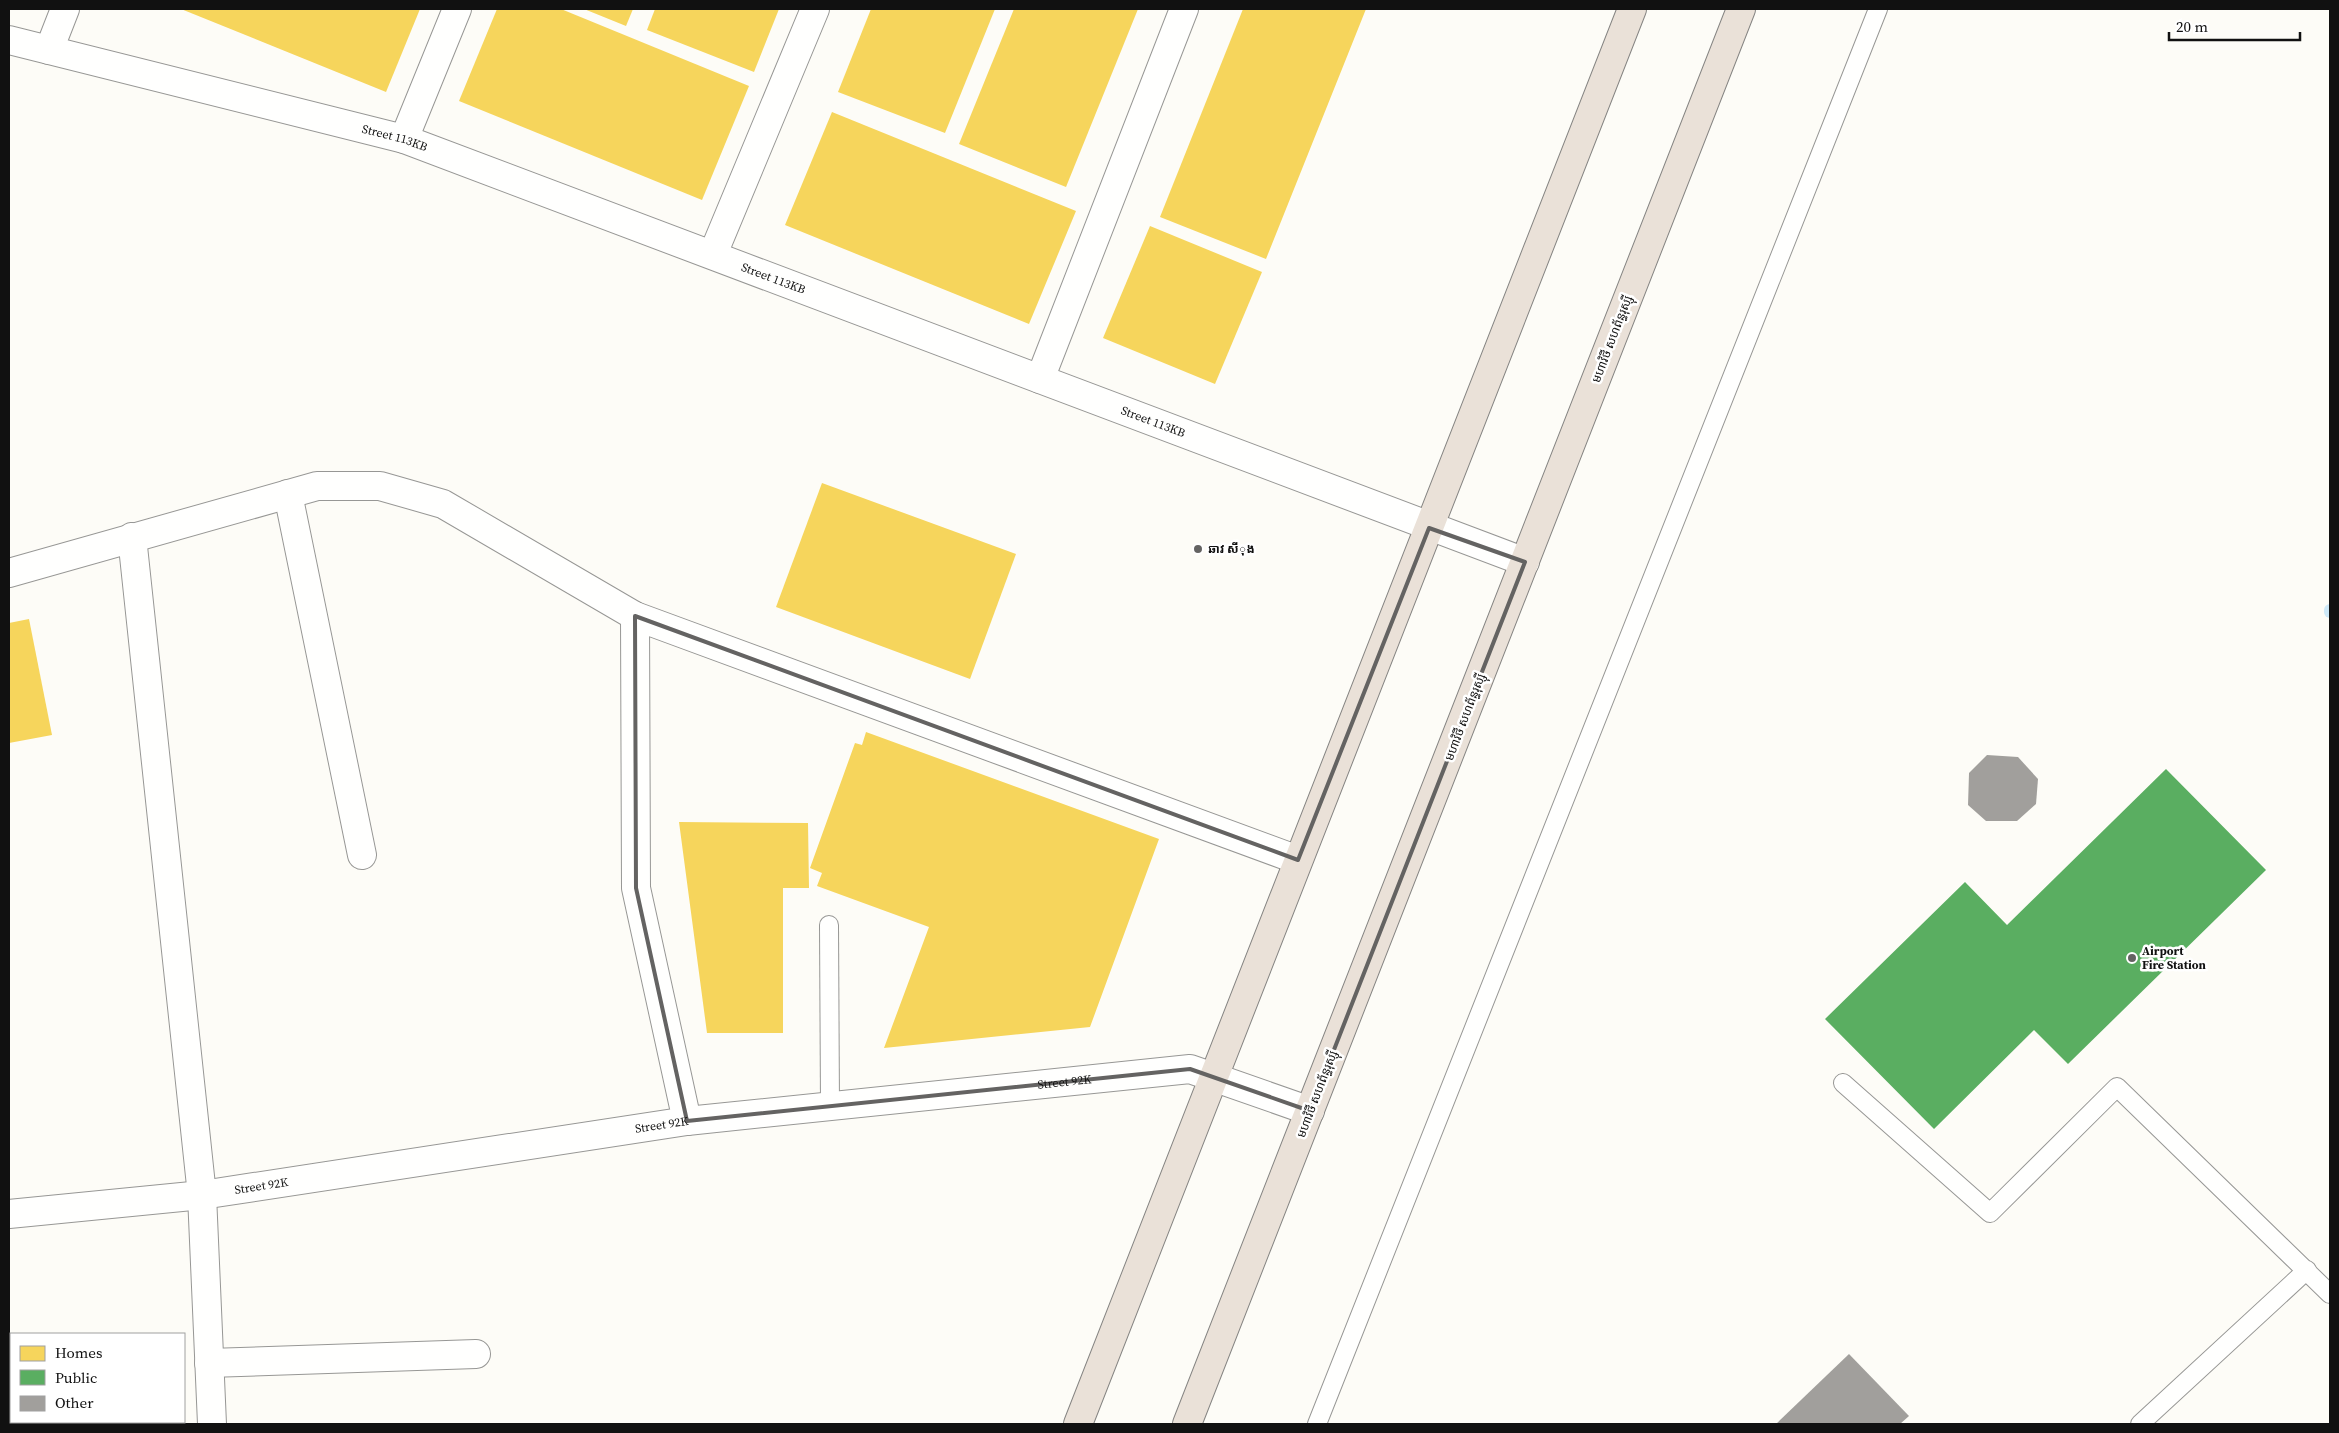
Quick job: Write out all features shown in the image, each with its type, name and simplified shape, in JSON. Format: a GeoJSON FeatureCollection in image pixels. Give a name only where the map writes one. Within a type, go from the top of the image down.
{"type":"FeatureCollection","features":[{"type":"Feature","properties":{"kind":"highway"},"geometry":{"type":"LineString","coordinates":[[1078,1424],[1632,9]]}},
{"type":"Feature","properties":{"kind":"highway","name":"មហាវិថី សហព័ន្ធរុស្ស៊ី"},"geometry":{"type":"LineString","coordinates":[[1188,1424],[1742,9]]}},
{"type":"Feature","properties":{"kind":"street"},"geometry":{"type":"LineString","coordinates":[[49,50],[66,9]]}},
{"type":"Feature","properties":{"kind":"street"},"geometry":{"type":"LineString","coordinates":[[404,138],[457,9]]}},
{"type":"Feature","properties":{"kind":"street"},"geometry":{"type":"LineString","coordinates":[[713,254],[815,9]]}},
{"type":"Feature","properties":{"kind":"street"},"geometry":{"type":"LineString","coordinates":[[1040,379],[1184,9]]}},
{"type":"Feature","properties":{"kind":"street","name":"Street 113KB"},"geometry":{"type":"LineString","coordinates":[[9,40],[404,138],[1429,528],[1525,562]]}},
{"type":"Feature","properties":{"kind":"street"},"geometry":{"type":"LineString","coordinates":[[9,573],[317,486],[380,486],[443,504],[635,616],[874,702],[1298,860]]}},
{"type":"Feature","properties":{"kind":"street"},"geometry":{"type":"LineString","coordinates":[[288,494],[362,854]]}},
{"type":"Feature","properties":{"kind":"street"},"geometry":{"type":"LineString","coordinates":[[132,537],[202,1195],[212,1424]]}},
{"type":"Feature","properties":{"kind":"street"},"geometry":{"type":"LineString","coordinates":[[635,616],[636,888],[687,1121]]}},
{"type":"Feature","properties":{"kind":"street","name":"Street 92K"},"geometry":{"type":"LineString","coordinates":[[9,1214],[202,1195],[687,1121],[1190,1069],[1310,1111]]}},
{"type":"Feature","properties":{"kind":"street"},"geometry":{"type":"LineString","coordinates":[[209,1363],[476,1354]]}},
{"type":"Feature","properties":{"kind":"lane"},"geometry":{"type":"LineString","coordinates":[[1317,1424],[1878,9]]}},
{"type":"Feature","properties":{"kind":"lane"},"geometry":{"type":"LineString","coordinates":[[829,925],[830,1106]]}},
{"type":"Feature","properties":{"kind":"lane"},"geometry":{"type":"LineString","coordinates":[[1843,1083],[1990,1213],[2117,1087],[2330,1294]]}},
{"type":"Feature","properties":{"kind":"lane"},"geometry":{"type":"LineString","coordinates":[[2140,1424],[2306,1270]]}},
{"type":"Feature","properties":{"kind":"highlighted area"},"geometry":{"type":"Polygon","coordinates":[[[1429,528],[1525,562],[1310,1111],[1190,1069],[687,1121],[636,888],[635,616],[1298,860],[1429,528]]]}},
{"type":"Feature","properties":{"kind":"building: Homes"},"geometry":{"type":"Polygon","coordinates":[[[181,9],[420,9],[386,92],[181,9]]]}},
{"type":"Feature","properties":{"kind":"building: Homes"},"geometry":{"type":"Polygon","coordinates":[[[497,9],[561,9],[749,86],[702,200],[459,101],[497,9]]]}},
{"type":"Feature","properties":{"kind":"building: Homes"},"geometry":{"type":"Polygon","coordinates":[[[584,9],[633,9],[626,26],[584,9]]]}},
{"type":"Feature","properties":{"kind":"building: Homes"},"geometry":{"type":"Polygon","coordinates":[[[655,9],[779,9],[754,72],[647,30],[655,9]]]}},
{"type":"Feature","properties":{"kind":"building: Homes"},"geometry":{"type":"Polygon","coordinates":[[[871,9],[995,9],[945,133],[838,92],[871,9]]]}},
{"type":"Feature","properties":{"kind":"building: Homes"},"geometry":{"type":"Polygon","coordinates":[[[1014,9],[1138,9],[1066,187],[959,144],[1014,9]]]}},
{"type":"Feature","properties":{"kind":"building: Homes"},"geometry":{"type":"Polygon","coordinates":[[[1243,9],[1366,9],[1266,259],[1160,217],[1243,9]]]}},
{"type":"Feature","properties":{"kind":"building: Homes"},"geometry":{"type":"Polygon","coordinates":[[[832,112],[1076,211],[1029,324],[785,225],[832,112]]]}},
{"type":"Feature","properties":{"kind":"building: Homes"},"geometry":{"type":"Polygon","coordinates":[[[1150,226],[1262,272],[1215,384],[1103,338],[1150,226]]]}},
{"type":"Feature","properties":{"kind":"building: Homes"},"geometry":{"type":"Polygon","coordinates":[[[822,483],[1016,554],[970,679],[776,607],[822,483]]]}},
{"type":"Feature","properties":{"kind":"building: Homes"},"geometry":{"type":"Polygon","coordinates":[[[29,619],[52,735],[9,743],[9,623],[29,619]]]}},
{"type":"Feature","properties":{"kind":"building: Homes"},"geometry":{"type":"Polygon","coordinates":[[[866,732],[1159,839],[1090,1027],[884,1048],[929,927],[817,886],[822,873],[810,868],[855,743],[862,745],[866,732]]]}},
{"type":"Feature","properties":{"kind":"building: Homes"},"geometry":{"type":"Polygon","coordinates":[[[679,822],[808,823],[809,888],[783,888],[783,1033],[707,1033],[679,822]]]}},
{"type":"Feature","properties":{"kind":"building: Public"},"geometry":{"type":"Polygon","coordinates":[[[2166,769],[2266,870],[2068,1064],[2034,1030],[1934,1129],[1825,1019],[1965,882],[2007,925],[2166,769]]]}},
{"type":"Feature","properties":{"kind":"building: Other"},"geometry":{"type":"Polygon","coordinates":[[[1987,755],[2018,757],[2038,779],[2036,804],[2017,821],[1986,821],[1968,805],[1969,773],[1987,755]]]}},
{"type":"Feature","properties":{"kind":"building: Other"},"geometry":{"type":"Polygon","coordinates":[[[1849,1354],[1909,1416],[1900,1424],[1776,1424],[1849,1354]]]}},
{"type":"Feature","properties":{"kind":"place","name":"ឆាវ សីុង"},"geometry":{"type":"Point","coordinates":[1198,549]}},
{"type":"Feature","properties":{"kind":"place","name":"Airport Fire Station"},"geometry":{"type":"Point","coordinates":[2132,958]}}]}
